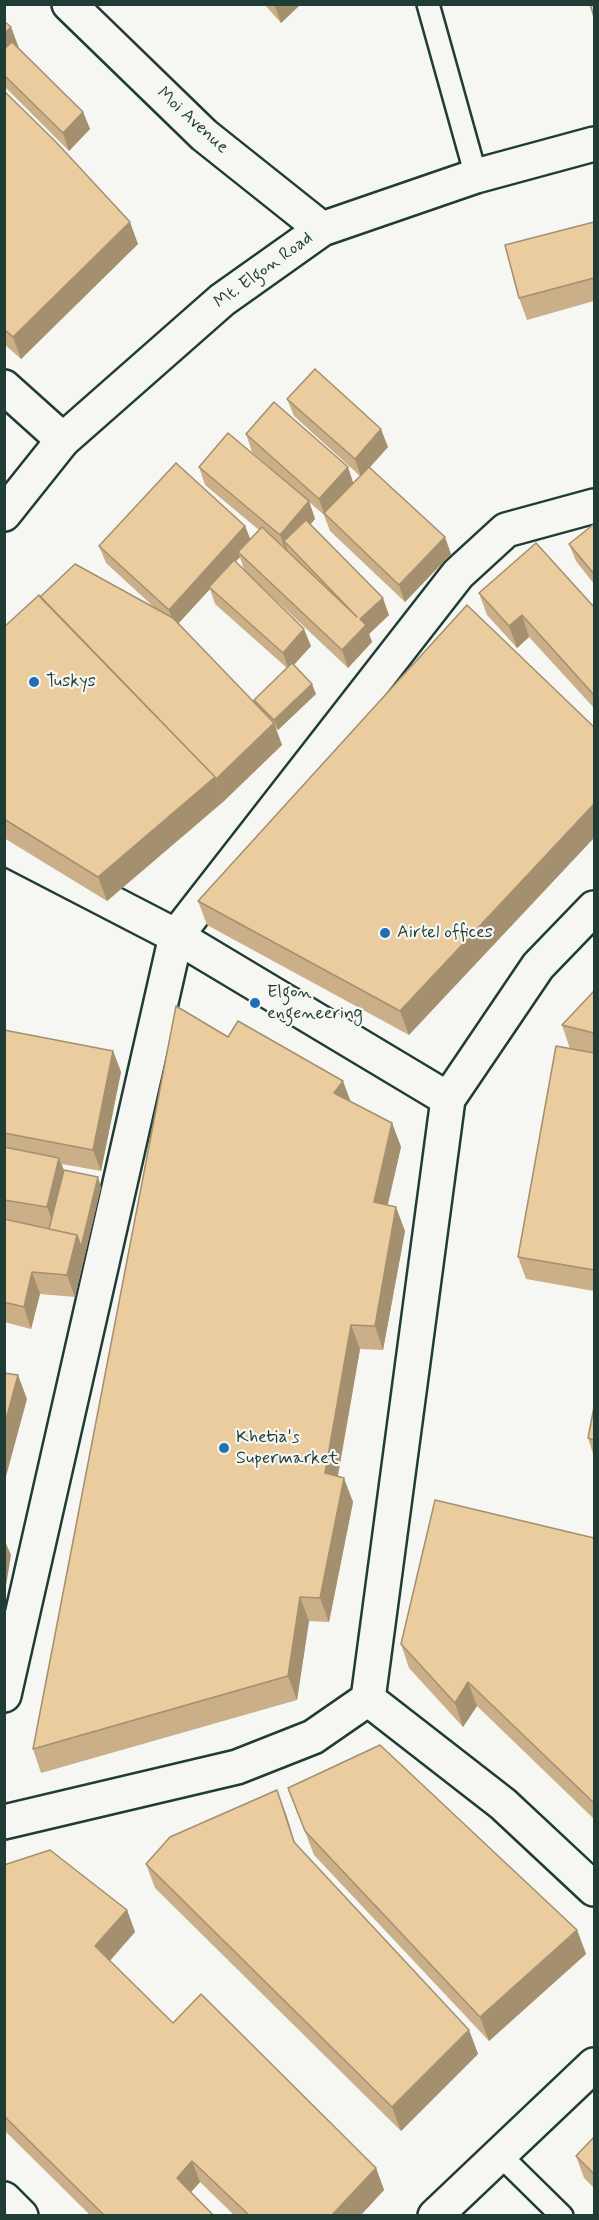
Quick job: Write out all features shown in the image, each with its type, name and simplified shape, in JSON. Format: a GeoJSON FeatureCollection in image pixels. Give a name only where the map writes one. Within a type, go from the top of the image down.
{"type":"FeatureCollection","features":[{"type":"Feature","properties":{"kind":"street","name":"Moi Avenue"},"geometry":{"type":"LineString","coordinates":[[69,4],[204,135],[322,229]]}},
{"type":"Feature","properties":{"kind":"street","name":"Mt. Elgon Road"},"geometry":{"type":"LineString","coordinates":[[4,514],[63,440],[222,300],[322,229],[476,176],[594,144]]}},
{"type":"Feature","properties":{"kind":"street"},"geometry":{"type":"LineString","coordinates":[[4,387],[63,440]]}},
{"type":"Feature","properties":{"kind":"street"},"geometry":{"type":"LineString","coordinates":[[4,1695],[176,936],[458,574],[506,530],[594,506]]}},
{"type":"Feature","properties":{"kind":"street"},"geometry":{"type":"LineString","coordinates":[[4,847],[176,936],[448,1099]]}},
{"type":"Feature","properties":{"kind":"street"},"geometry":{"type":"LineString","coordinates":[[4,1822],[237,1767],[313,1737],[368,1699],[448,1099],[538,966],[594,908]]}},
{"type":"Feature","properties":{"kind":"street"},"geometry":{"type":"LineString","coordinates":[[368,1699],[503,1804],[594,1889]]}},
{"type":"Feature","properties":{"kind":"street"},"geometry":{"type":"LineString","coordinates":[[435,2216],[594,2065]]}},
{"type":"Feature","properties":{"kind":"street"},"geometry":{"type":"LineString","coordinates":[[4,2199],[21,2216]]}},
{"type":"Feature","properties":{"kind":"lane"},"geometry":{"type":"LineString","coordinates":[[428,4],[476,176]]}},
{"type":"Feature","properties":{"kind":"lane"},"geometry":{"type":"LineString","coordinates":[[500,2155],[562,2216]]}},
{"type":"Feature","properties":{"kind":"building"},"geometry":{"type":"Polygon","coordinates":[[[590,4],[594,4],[594,17],[590,4]]]}},
{"type":"Feature","properties":{"kind":"building"},"geometry":{"type":"Polygon","coordinates":[[[4,21],[11,27],[4,34],[4,21]]]}},
{"type":"Feature","properties":{"kind":"building"},"geometry":{"type":"Polygon","coordinates":[[[12,42],[83,112],[63,133],[4,75],[4,49],[12,42]]]}},
{"type":"Feature","properties":{"kind":"building"},"geometry":{"type":"Polygon","coordinates":[[[4,91],[56,142],[130,222],[13,337],[4,329],[4,91]]]}},
{"type":"Feature","properties":{"kind":"building"},"geometry":{"type":"Polygon","coordinates":[[[594,222],[594,278],[519,298],[505,245],[594,222]]]}},
{"type":"Feature","properties":{"kind":"building"},"geometry":{"type":"Polygon","coordinates":[[[315,369],[381,429],[355,459],[287,399],[315,369]]]}},
{"type":"Feature","properties":{"kind":"building"},"geometry":{"type":"Polygon","coordinates":[[[274,402],[348,467],[319,499],[246,434],[274,402]]]}},
{"type":"Feature","properties":{"kind":"building"},"geometry":{"type":"Polygon","coordinates":[[[228,433],[309,501],[280,535],[199,467],[228,433]]]}},
{"type":"Feature","properties":{"kind":"building"},"geometry":{"type":"Polygon","coordinates":[[[176,463],[245,526],[169,610],[99,546],[176,463]]]}},
{"type":"Feature","properties":{"kind":"building"},"geometry":{"type":"Polygon","coordinates":[[[369,467],[445,537],[399,585],[324,513],[369,467]]]}},
{"type":"Feature","properties":{"kind":"building"},"geometry":{"type":"Polygon","coordinates":[[[306,520],[383,598],[360,619],[366,625],[342,650],[238,552],[262,527],[357,617],[284,541],[306,520]]]}},
{"type":"Feature","properties":{"kind":"building"},"geometry":{"type":"Polygon","coordinates":[[[594,524],[594,574],[569,544],[594,524]]]}},
{"type":"Feature","properties":{"kind":"building"},"geometry":{"type":"Polygon","coordinates":[[[536,543],[594,607],[594,695],[522,615],[509,626],[479,593],[536,543]]]}},
{"type":"Feature","properties":{"kind":"building"},"geometry":{"type":"Polygon","coordinates":[[[234,560],[304,629],[283,653],[209,587],[234,560]]]}},
{"type":"Feature","properties":{"kind":"building"},"geometry":{"type":"Polygon","coordinates":[[[75,564],[173,618],[274,723],[216,779],[40,597],[75,564]]]}},
{"type":"Feature","properties":{"kind":"building"},"geometry":{"type":"Polygon","coordinates":[[[39,595],[215,777],[98,877],[4,819],[4,627],[39,595]]]}},
{"type":"Feature","properties":{"kind":"building"},"geometry":{"type":"Polygon","coordinates":[[[467,605],[594,727],[594,804],[400,1011],[198,901],[467,605]]]}},
{"type":"Feature","properties":{"kind":"building"},"geometry":{"type":"Polygon","coordinates":[[[292,663],[312,684],[274,720],[254,700],[292,663]]]}},
{"type":"Feature","properties":{"kind":"building"},"geometry":{"type":"Polygon","coordinates":[[[594,991],[594,1033],[562,1025],[594,991]]]}},
{"type":"Feature","properties":{"kind":"building","name":"Khetia's Supermarket"},"geometry":{"type":"Polygon","coordinates":[[[176,1006],[228,1037],[238,1021],[343,1081],[334,1093],[392,1123],[374,1202],[396,1207],[375,1326],[351,1325],[325,1473],[344,1478],[320,1598],[300,1597],[288,1676],[33,1749],[176,1006]]]}},
{"type":"Feature","properties":{"kind":"building"},"geometry":{"type":"Polygon","coordinates":[[[4,1030],[113,1051],[93,1150],[4,1133],[4,1030]]]}},
{"type":"Feature","properties":{"kind":"building"},"geometry":{"type":"Polygon","coordinates":[[[556,1046],[594,1053],[594,1270],[518,1257],[556,1046]]]}},
{"type":"Feature","properties":{"kind":"building"},"geometry":{"type":"Polygon","coordinates":[[[4,1147],[59,1158],[47,1207],[4,1200],[4,1147]]]}},
{"type":"Feature","properties":{"kind":"building"},"geometry":{"type":"Polygon","coordinates":[[[64,1170],[98,1177],[81,1247],[77,1235],[49,1229],[64,1170]]]}},
{"type":"Feature","properties":{"kind":"building"},"geometry":{"type":"Polygon","coordinates":[[[4,1219],[77,1235],[67,1275],[32,1272],[24,1307],[4,1302],[4,1219]]]}},
{"type":"Feature","properties":{"kind":"building"},"geometry":{"type":"Polygon","coordinates":[[[4,1373],[18,1375],[4,1427],[4,1373]]]}},
{"type":"Feature","properties":{"kind":"building"},"geometry":{"type":"Polygon","coordinates":[[[594,1407],[594,1440],[588,1438],[594,1407]]]}},
{"type":"Feature","properties":{"kind":"building"},"geometry":{"type":"Polygon","coordinates":[[[435,1500],[594,1538],[594,1803],[468,1682],[455,1703],[401,1644],[435,1500]]]}},
{"type":"Feature","properties":{"kind":"building"},"geometry":{"type":"Polygon","coordinates":[[[380,1745],[577,1930],[480,2017],[305,1831],[288,1788],[380,1745]]]}},
{"type":"Feature","properties":{"kind":"building"},"geometry":{"type":"Polygon","coordinates":[[[277,1790],[294,1842],[469,2030],[392,2107],[146,1864],[170,1837],[277,1790]]]}},
{"type":"Feature","properties":{"kind":"building"},"geometry":{"type":"Polygon","coordinates":[[[50,1850],[127,1910],[95,1946],[173,2023],[201,1994],[376,2168],[331,2216],[250,2216],[192,2161],[177,2178],[214,2216],[105,2216],[4,2116],[4,1865],[50,1850]]]}},
{"type":"Feature","properties":{"kind":"building"},"geometry":{"type":"Polygon","coordinates":[[[594,2137],[594,2174],[576,2156],[594,2137]]]}},
{"type":"Feature","properties":{"kind":"place","name":"Tuskys"},"geometry":{"type":"Point","coordinates":[34,682]}},
{"type":"Feature","properties":{"kind":"place","name":"Airtel offices"},"geometry":{"type":"Point","coordinates":[385,933]}},
{"type":"Feature","properties":{"kind":"place","name":"Elgon engeneering"},"geometry":{"type":"Point","coordinates":[255,1003]}},
{"type":"Feature","properties":{"kind":"place","name":"Khetia's Supermarket"},"geometry":{"type":"Point","coordinates":[224,1448]}}]}
